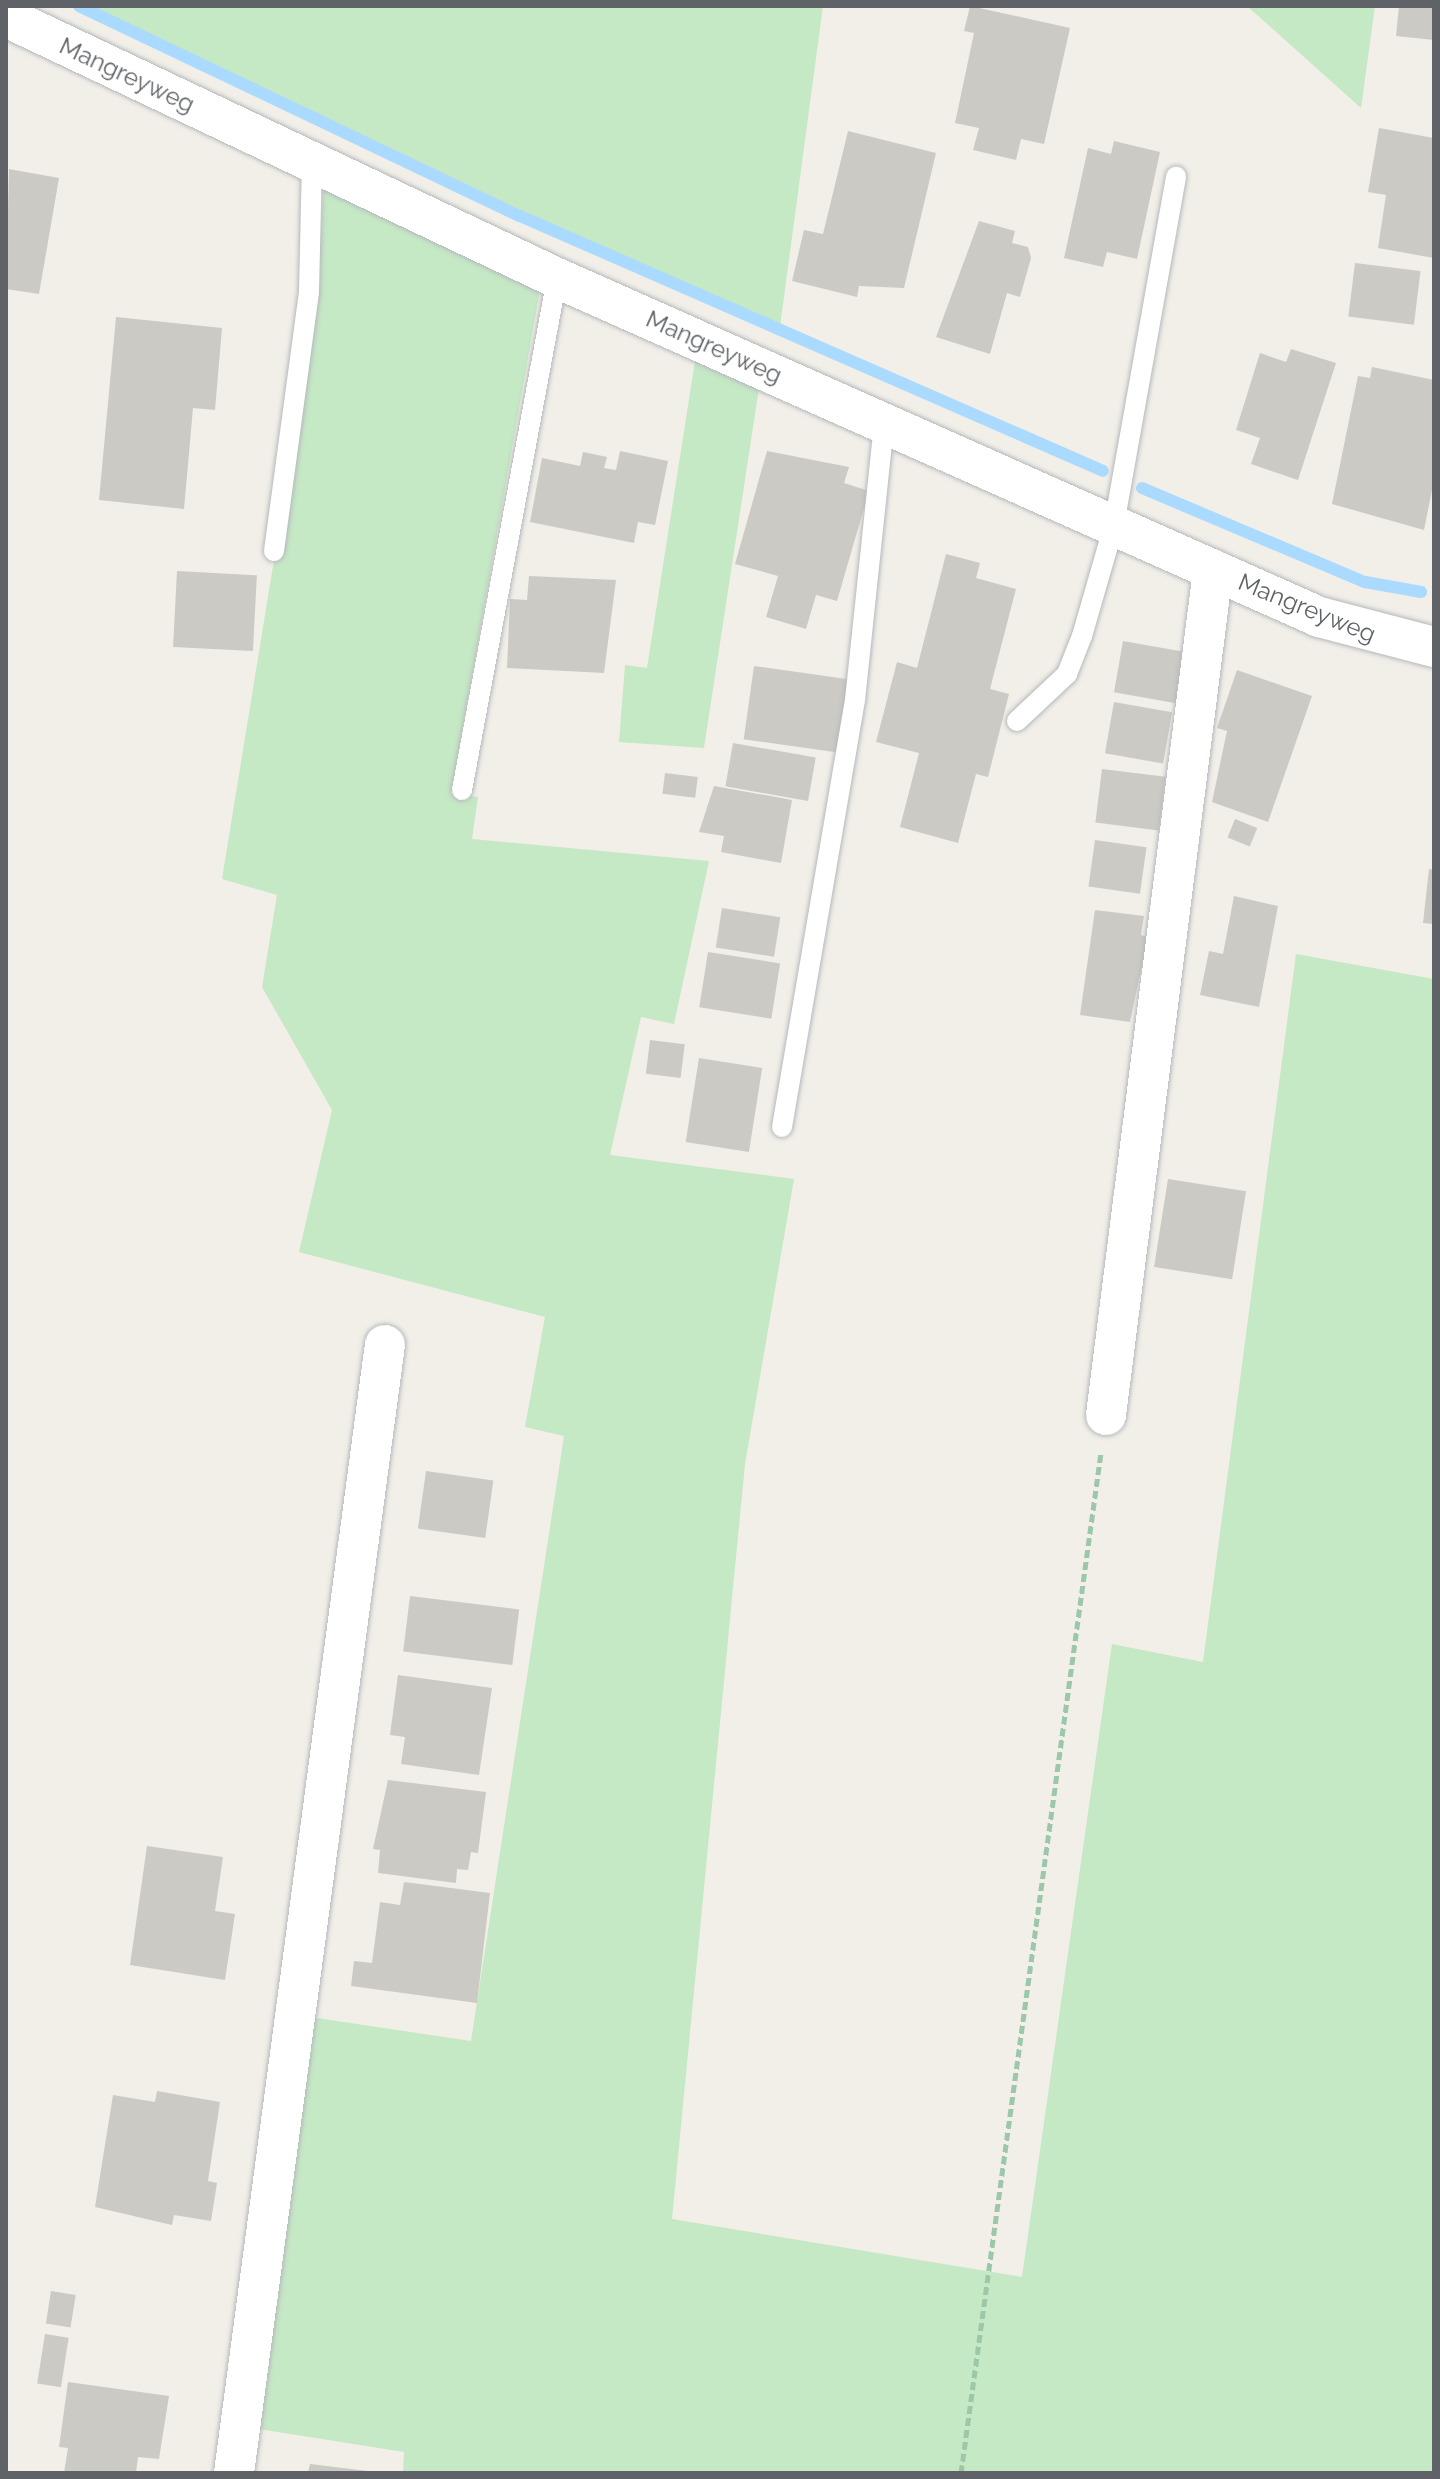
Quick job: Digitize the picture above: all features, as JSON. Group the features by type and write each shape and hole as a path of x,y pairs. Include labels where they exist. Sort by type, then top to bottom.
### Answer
{"street":[{"name":"Mangreyweg","path":"6,17 557,278 1319,617 1434,647"},
{"path":"1106,1415 1213,570"},
{"path":"234,2473 385,1345"}],"lane":[{"path":"274,551 309,292 312,162"},
{"path":"1017,721 1067,674 1114,525 1176,176"},
{"path":"462,790 557,278"},
{"path":"782,1127 855,700 884,422"}],"path":[{"path":"961,2473 1106,1415"}],"green space":[{"path":"79,6 823,6 779,334 520,216"},
{"path":"1247,6 1375,6 1361,108"},
{"path":"324,184 540,290 451,794 478,797 472,839 709,861 674,1024 641,1017 610,1155 794,1179 745,1464 672,2219 1022,2277 1112,1644 1203,1662 1296,954 1434,979 1434,2473 403,2473 404,2452 253,2428 310,2017 471,2041 564,1436 525,1427 545,1317 299,1252 332,1110 262,987 277,895 222,879 317,296"},
{"path":"697,348 761,375 704,748 619,742 625,665 647,668"}],"building":[{"path":"970,6 1070,28 1044,144 1021,139 1016,160 973,150 979,128 955,123 974,33 964,31"},
{"path":"1399,6 1434,6 1434,40 1396,36"},
{"path":"1379,128 1434,138 1434,258 1378,248 1386,195 1368,192"},
{"path":"848,131 936,153 904,288 859,286 857,297 792,281 804,230 823,234"},
{"path":"1114,141 1160,152 1137,259 1107,252 1103,267 1064,258 1088,148 1111,154"},
{"path":"9,169 59,178 39,294 6,289"},
{"path":"979,221 1015,231 1012,243 1028,247 1031,258 1020,297 1007,293 990,354 936,337"},
{"path":"1355,263 1421,271 1414,325 1348,317"},
{"path":"116,317 222,328 215,410 193,408 184,509 99,500"},
{"path":"1291,349 1336,363 1298,480 1251,464 1260,438 1236,430 1260,353 1286,362"},
{"path":"1372,367 1434,380 1434,480 1424,530 1332,504 1358,376 1370,378"},
{"path":"620,451 668,461 655,525 638,522 634,543 530,522 542,458 580,466 583,452 607,457 604,468 616,470"},
{"path":"767,451 849,467 844,483 869,491 837,601 816,595 806,629 766,617 778,576 735,564"},
{"path":"946,554 980,563 976,578 1016,589 990,689 1009,694 988,777 976,774 958,843 900,827 919,753 876,742 897,662 917,668"},
{"path":"177,571 257,575 253,651 173,647"},
{"path":"529,576 616,580 604,673 507,668 510,599 527,600"},
{"path":"1123,641 1185,652 1176,703 1114,692"},
{"path":"754,666 848,679 838,753 744,739"},
{"path":"1237,670 1312,696 1268,822 1212,802 1227,731 1217,728"},
{"path":"1114,702 1172,712 1163,763 1105,753"},
{"path":"733,743 816,758 808,801 725,786"},
{"path":"1102,769 1166,777 1159,830 1095,823"},
{"path":"665,773 698,777 695,798 662,794"},
{"path":"714,786 792,800 781,863 721,852 724,836 699,832"},
{"path":"1235,819 1257,828 1250,847 1228,838"},
{"path":"1095,840 1146,847 1140,894 1088,887"},
{"path":"1429,869 1434,870 1434,924 1423,923"},
{"path":"1234,896 1278,906 1259,1007 1200,995 1209,951 1223,954"},
{"path":"722,908 780,917 774,957 716,948"},
{"path":"1095,910 1144,916 1141,935 1148,937 1130,1022 1080,1015"},
{"path":"708,952 780,963 771,1019 699,1007"},
{"path":"650,1040 685,1044 681,1078 646,1074"},
{"path":"699,1058 762,1068 749,1152 686,1142"},
{"path":"1168,1179 1246,1191 1232,1279 1154,1267"},
{"path":"426,1471 493,1480 485,1538 418,1528"},
{"path":"410,1596 519,1609 512,1665 403,1652"},
{"path":"398,1675 492,1688 479,1775 401,1764 405,1737 390,1735"},
{"path":"388,1780 486,1792 478,1853 471,1852 468,1870 457,1869 456,1883 378,1873 380,1850 373,1849"},
{"path":"147,1846 223,1857 215,1911 235,1914 225,1980 130,1965"},
{"path":"404,1882 490,1893 477,2003 351,1986 354,1961 372,1963 380,1902 400,1905"},
{"path":"157,2091 220,2102 208,2181 217,2183 211,2221 174,2215 172,2225 95,2207 113,2095 155,2102"},
{"path":"51,2291 76,2295 71,2328 46,2324"},
{"path":"45,2334 69,2338 61,2387 37,2383"},
{"path":"68,2382 169,2396 159,2459 138,2457 136,2473 64,2473 68,2448 59,2447"},
{"path":"310,2464 368,2471 368,2473 308,2473"}],"waterway":[{"path":"79,6 520,216 1103,471"},
{"path":"1142,488 1365,582 1421,592"}]}
